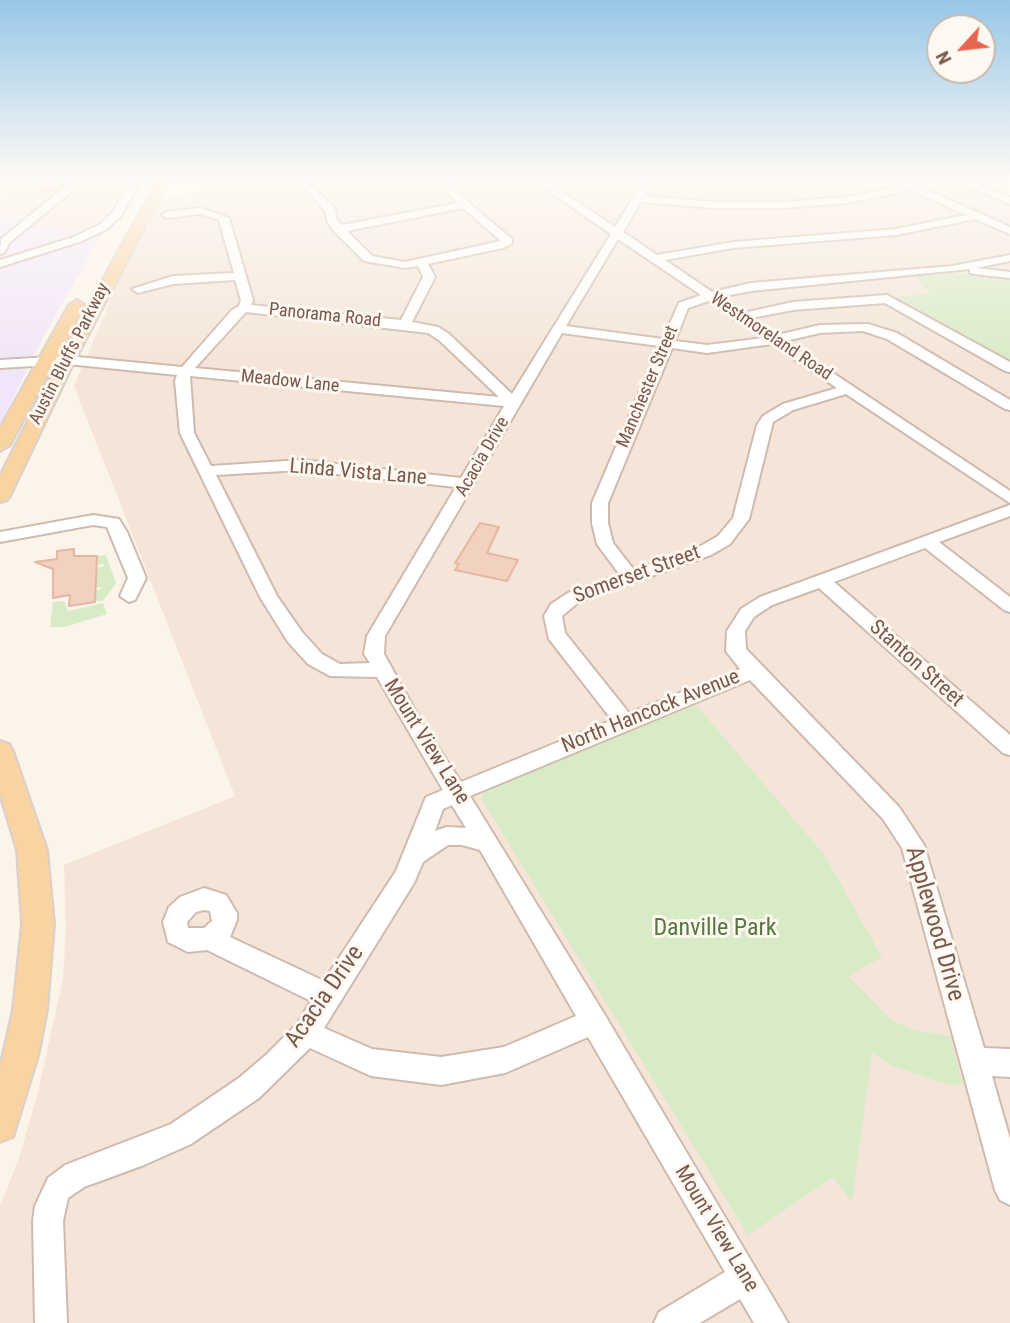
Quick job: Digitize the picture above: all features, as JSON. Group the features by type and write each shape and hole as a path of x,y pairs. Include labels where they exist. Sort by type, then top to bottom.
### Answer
{"main road":[{"name":"Austin Bluffs Parkway","path":"0,445 127,239"},
{"name":"Austin Bluffs Parkway","path":"0,496 54,359 85,291"},
{"path":"0,751 32,850 38,923 36,962 26,1033 0,1124"}],"street":[{"path":"0,264 14,257 79,239"},
{"path":"185,372 236,313 244,308 247,300 230,239"},
{"path":"348,239 368,259 405,265 499,246 508,241 505,239"},
{"name":"Acacia Drive","path":"381,670 374,654 376,636 468,484 513,403 614,239"},
{"name":"Westmoreland Road","path":"625,239 1010,498"},
{"path":"654,259 733,245 811,239"},
{"path":"608,246 635,246"},
{"path":"0,251 14,257"},
{"name":"Manchester Street","path":"631,577 605,544 600,523 600,503 683,306 710,296 773,284 953,269 1010,258"},
{"path":"405,324 429,277 422,262"},
{"path":"953,269 1010,275"},
{"path":"138,289 173,280 241,276"},
{"path":"740,317 793,306 887,299 1010,369"},
{"name":"Panorama Road","path":"244,308 426,327 438,332 513,403"},
{"path":"559,329 665,346 723,349 836,327 874,329 892,336 1010,406"},
{"name":"Meadow Lane","path":"0,356 513,403"},
{"name":"Meadow Lane","path":"0,364 54,359"},
{"name":"Mount View Lane","path":"185,372 182,381 187,433 269,597 295,637 315,659 337,671 381,670 488,843 772,1323"},
{"name":"Somerset Street","path":"625,723 556,635 553,616 557,608 574,597 705,551 724,540 741,519 764,425 768,419 788,407 848,389"},
{"name":"Linda Vista Lane","path":"206,471 301,465 468,484"},
{"name":"North Hancock Avenue","path":"457,793 754,671 736,651 734,640 740,621 766,601 1010,510"},
{"path":"0,537 93,520 113,523 120,532 137,578 129,596"},
{"path":"927,541 1010,606"},
{"name":"Stanton Street","path":"821,580 1010,747"},
{"name":"Applewood Drive","path":"754,671 904,829 920,863 972,1061 1010,1190"},
{"name":"Acacia Drive","path":"58,1188 75,1175 144,1151 181,1134 250,1088 306,1033 406,876 435,803 457,793"},
{"path":"416,855 434,841 447,836 462,836 488,843"},
{"path":"209,939 330,997"},
{"path":"306,1033 371,1062 440,1071 505,1060 594,1021"},
{"path":"972,1061 1010,1063"},
{"path":"51,1323 48,1220 50,1206 58,1188"},
{"path":"670,1323 745,1278"}],"shaded area":[{"path":"0,239 99,239 42,339 0,425"},
{"path":"141,239 1010,239 1010,1323 0,1323 0,1206 19,1158 37,1096 63,979 66,929 64,865 235,796 74,386 111,295"}],"green space":[{"path":"944,273 1010,277 1010,366 887,298 931,294 915,277"},
{"path":"106,555 116,583 103,601 96,601 96,591 103,587 96,588 97,568 104,566 97,565 97,556"},
{"path":"64,601 68,611 103,603 107,614 64,627 50,627 53,602"},
{"name":"Danville Park","path":"696,705 823,853 882,957 848,976 891,1020 915,1030 950,1036 963,1084 953,1085 893,1066 872,1052 852,1202 833,1177 748,1235 481,798 488,789"}],"building":[{"path":"480,523 499,527 487,553 518,560 507,581 455,570 459,564 455,563"},
{"path":"74,549 74,556 97,556 95,602 69,606 70,595 53,598 53,569 35,562 57,559 57,551"}]}
